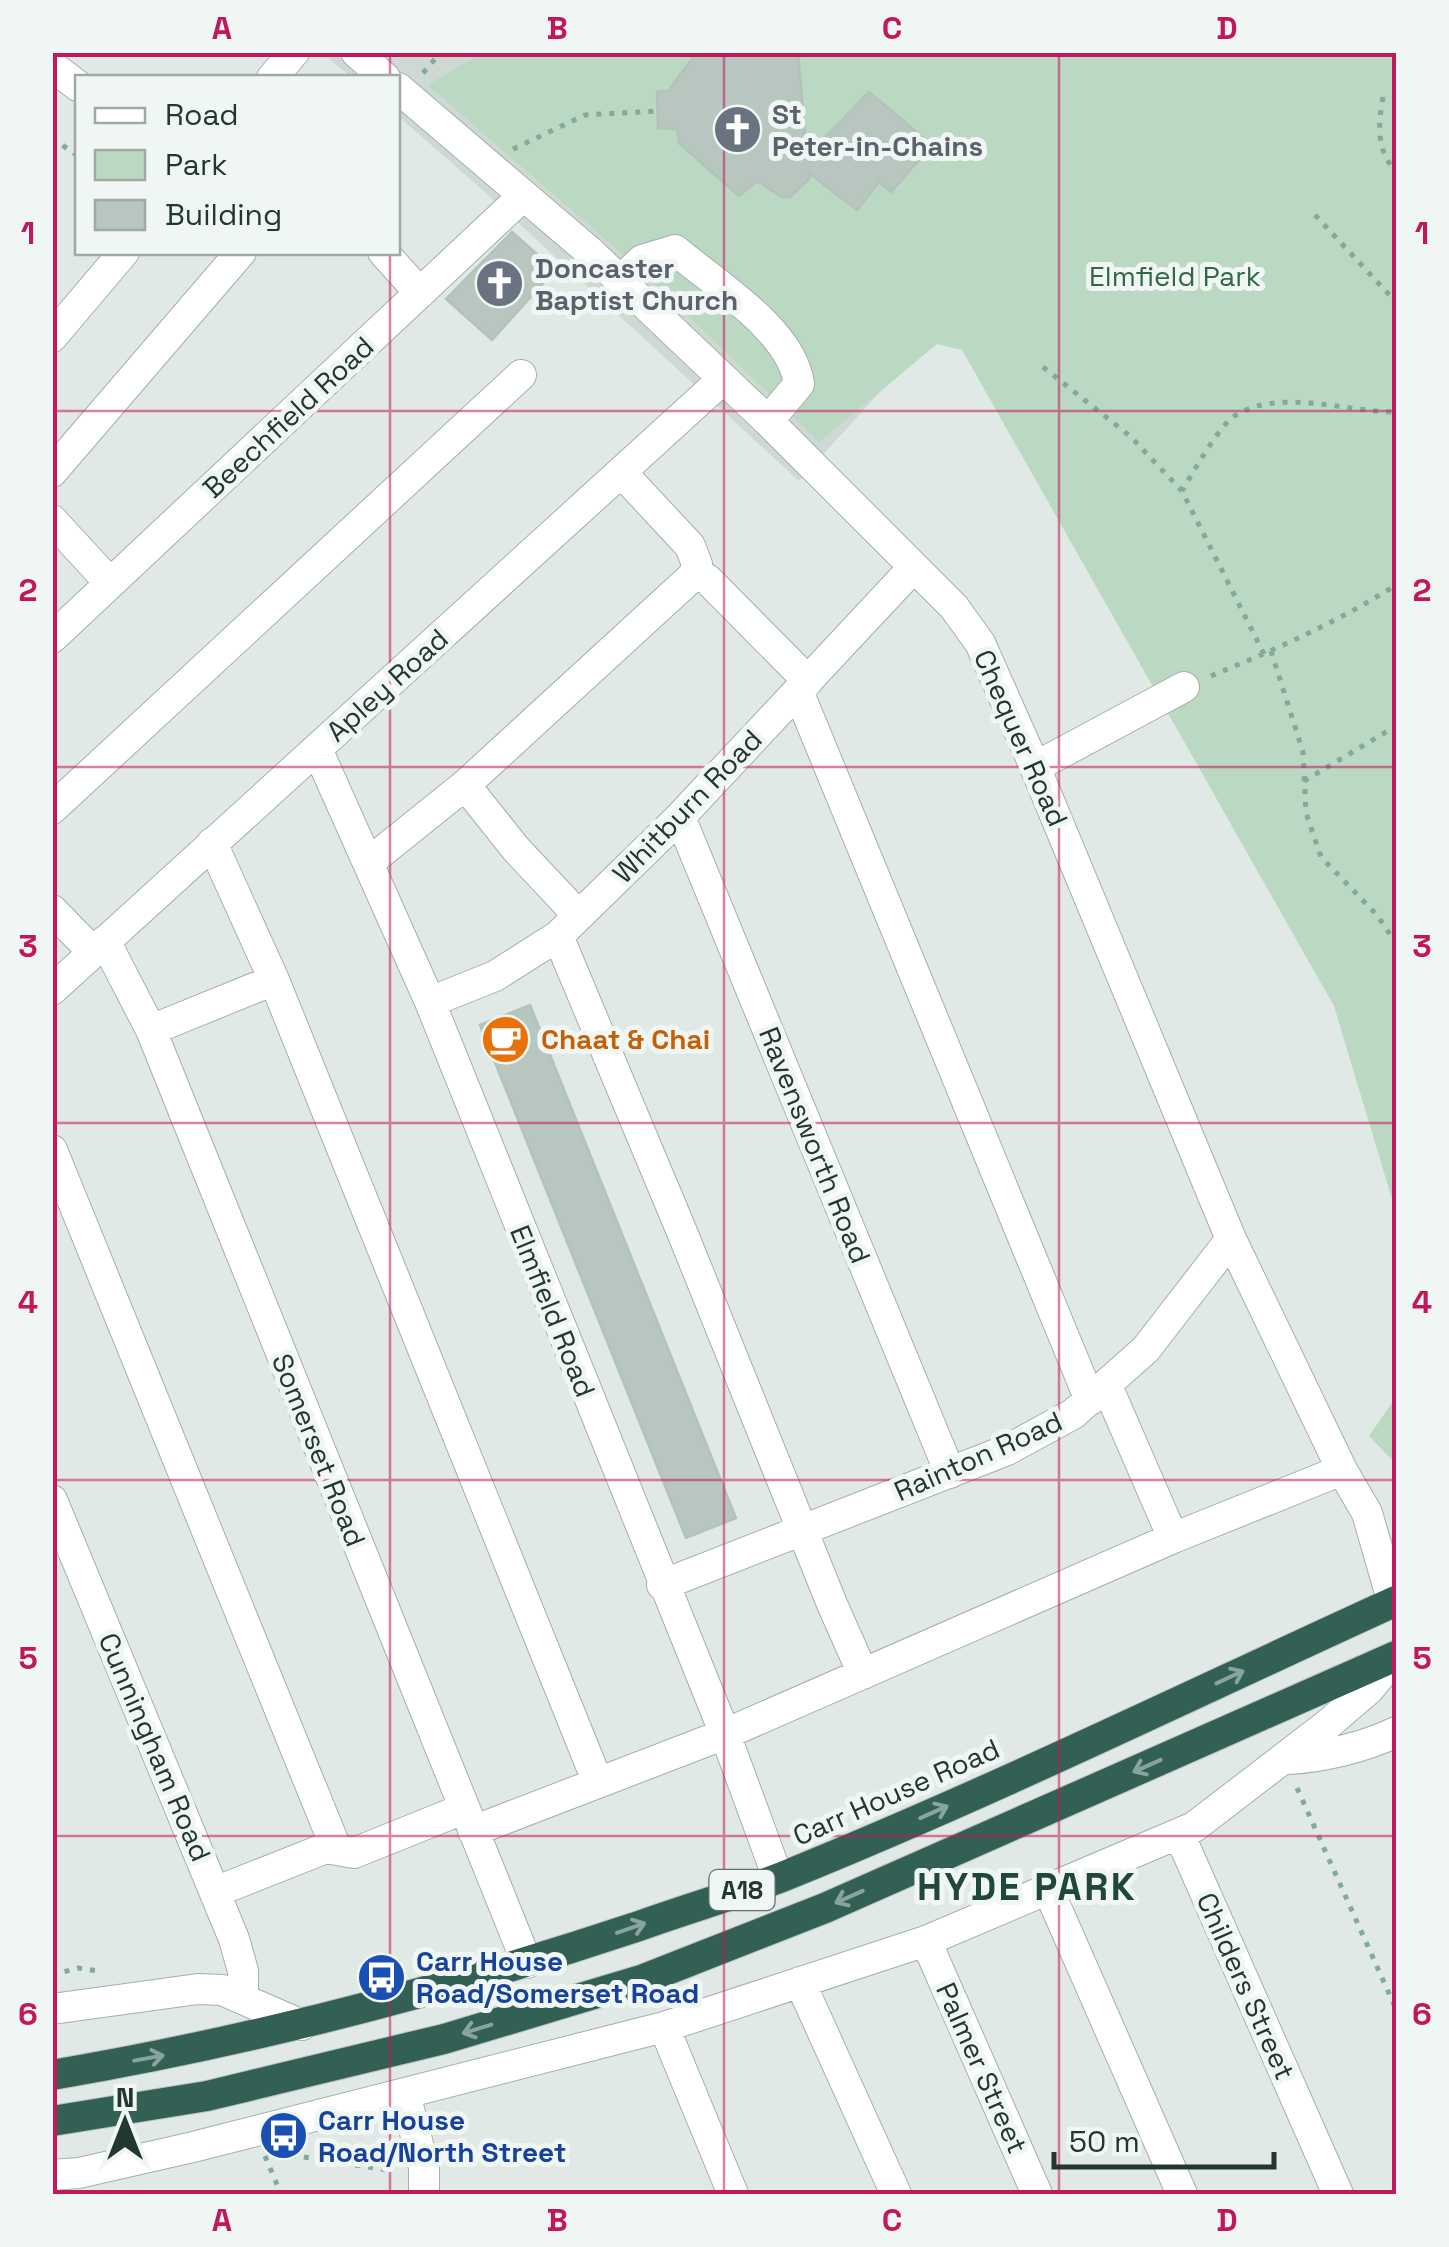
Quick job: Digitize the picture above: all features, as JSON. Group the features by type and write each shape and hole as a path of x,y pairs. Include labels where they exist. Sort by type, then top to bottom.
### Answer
{"highway":[{"name":"Carr House Road","path":"52,2075 302,2025 527,1963 778,1878 932,1813 1395,1602"},
{"name":"A18","path":"52,2121 207,2096 444,2039 644,1979 825,1908 1396,1656"}],"street":[{"path":"275,75 294,52"},
{"path":"356,52 382,75"},
{"path":"52,66 75,84"},
{"name":"Chequer Road","path":"400,90 620,281 768,420 954,608 980,643 1231,1239 1342,1470 1367,1513 1395,1602"},
{"name":"Beechfield Road","path":"52,638 523,196"},
{"path":"620,281 642,260 675,250 772,331 796,364 799,384 768,420"},
{"path":"52,336 121,255"},
{"path":"52,472 237,255"},
{"path":"386,255 420,293"},
{"path":"52,808 520,375"},
{"name":"Apley Road","path":"52,990 722,380"},
{"path":"368,862 465,785 694,576 697,564 690,546 621,472"},
{"path":"52,520 110,583"},
{"name":"Whitburn Road","path":"430,1002 495,976 568,926 680,817 913,568"},
{"path":"694,576 707,579 803,686 1099,1393 1173,1538"},
{"path":"1035,767 1184,686"},
{"name":"Elmfield Road","path":"317,748 430,1002 725,1734 778,1878"},
{"path":"465,785 516,849 568,926 682,1232 863,1674"},
{"name":"Ravensworth Road","path":"680,817 950,1473"},
{"path":"212,844 274,980 598,1783"},
{"name":"Somerset Road","path":"52,910 99,946 151,1030 527,1963"},
{"path":"151,1030 274,980"},
{"path":"52,1150 336,1848"},
{"name":"Rainton Road","path":"662,1585 950,1473 1041,1433 1099,1393 1146,1349 1231,1239"},
{"path":"215,1892 326,1848 354,1853 598,1783 725,1734 1173,1538 1342,1470"},
{"name":"Cunningham Road","path":"52,1500 215,1892 243,1970 243,1998"},
{"name":"Chequer Road","path":"1367,1513 1396,1531"},
{"path":"61,2178 664,2027 926,1941 1173,1837 1211,1815 1369,1689 1396,1656"},
{"path":"1284,1760 1306,1758 1396,1732"},
{"name":"Childers Street","path":"1173,1837 1184,1845 1338,2194"},
{"path":"1048,1890 1182,2194"},
{"name":"Palmer Street","path":"926,1941 1037,2194"},
{"path":"800,1982 896,2194"},
{"path":"52,2010 198,1989 222,1990 302,2025"},
{"path":"664,2027 733,2194"},
{"path":"405,2094 424,2185"}],"path":[{"path":"1383,98 1377,135 1396,172"},
{"path":"504,154 585,115 658,111"},
{"path":"52,138 75,154"},
{"path":"52,152 61,142"},
{"path":"1314,216 1396,302"},
{"path":"1044,367 1130,436 1182,491 1267,652 1302,752 1306,814 1321,857 1377,915 1396,943"},
{"path":"1182,491 1234,415 1284,400 1362,412 1396,412"},
{"path":"1184,686 1368,604 1396,585"},
{"path":"1304,781 1396,726"},
{"path":"1284,1760 1396,2008"},
{"path":"281,2194 263,2150 424,2185"}],"shaded area":[{"path":"322,53 484,53 427,85 646,275 819,441 937,343 879,393 799,481 400,118 400,75 349,75"}],"green space":[{"name":"Elmfield Park","path":"484,52 1396,53 1396,1212 1334,1006 962,350 937,344 819,442 646,275 427,85"},
{"path":"1396,1397 1396,1464 1369,1436"}],"building":[{"name":"St Peter-in-Chains","path":"697,52 798,52 807,156 869,92 932,145 891,192 879,182 857,210 809,173 809,179 790,197 780,196 757,181 739,196 679,143 677,129 658,128 657,92 668,91"},
{"name":"Doncaster Baptist Church","path":"512,232 555,270 492,340 446,299"},
{"path":"530,1005 736,1518 686,1538 480,1025"}],"place":[{"name":"St Peter-in-Chains","path":"737,130"},
{"name":"Doncaster Baptist Church","path":"500,284"},
{"name":"Chaat & Chai","path":"506,1039"},
{"name":"Carr House Road/Somerset Road","path":"381,1977"},
{"name":"Carr House Road/North Street","path":"283,2136"}],"district":[{"name":"HYDE PARK","path":"1027,1887"}]}
